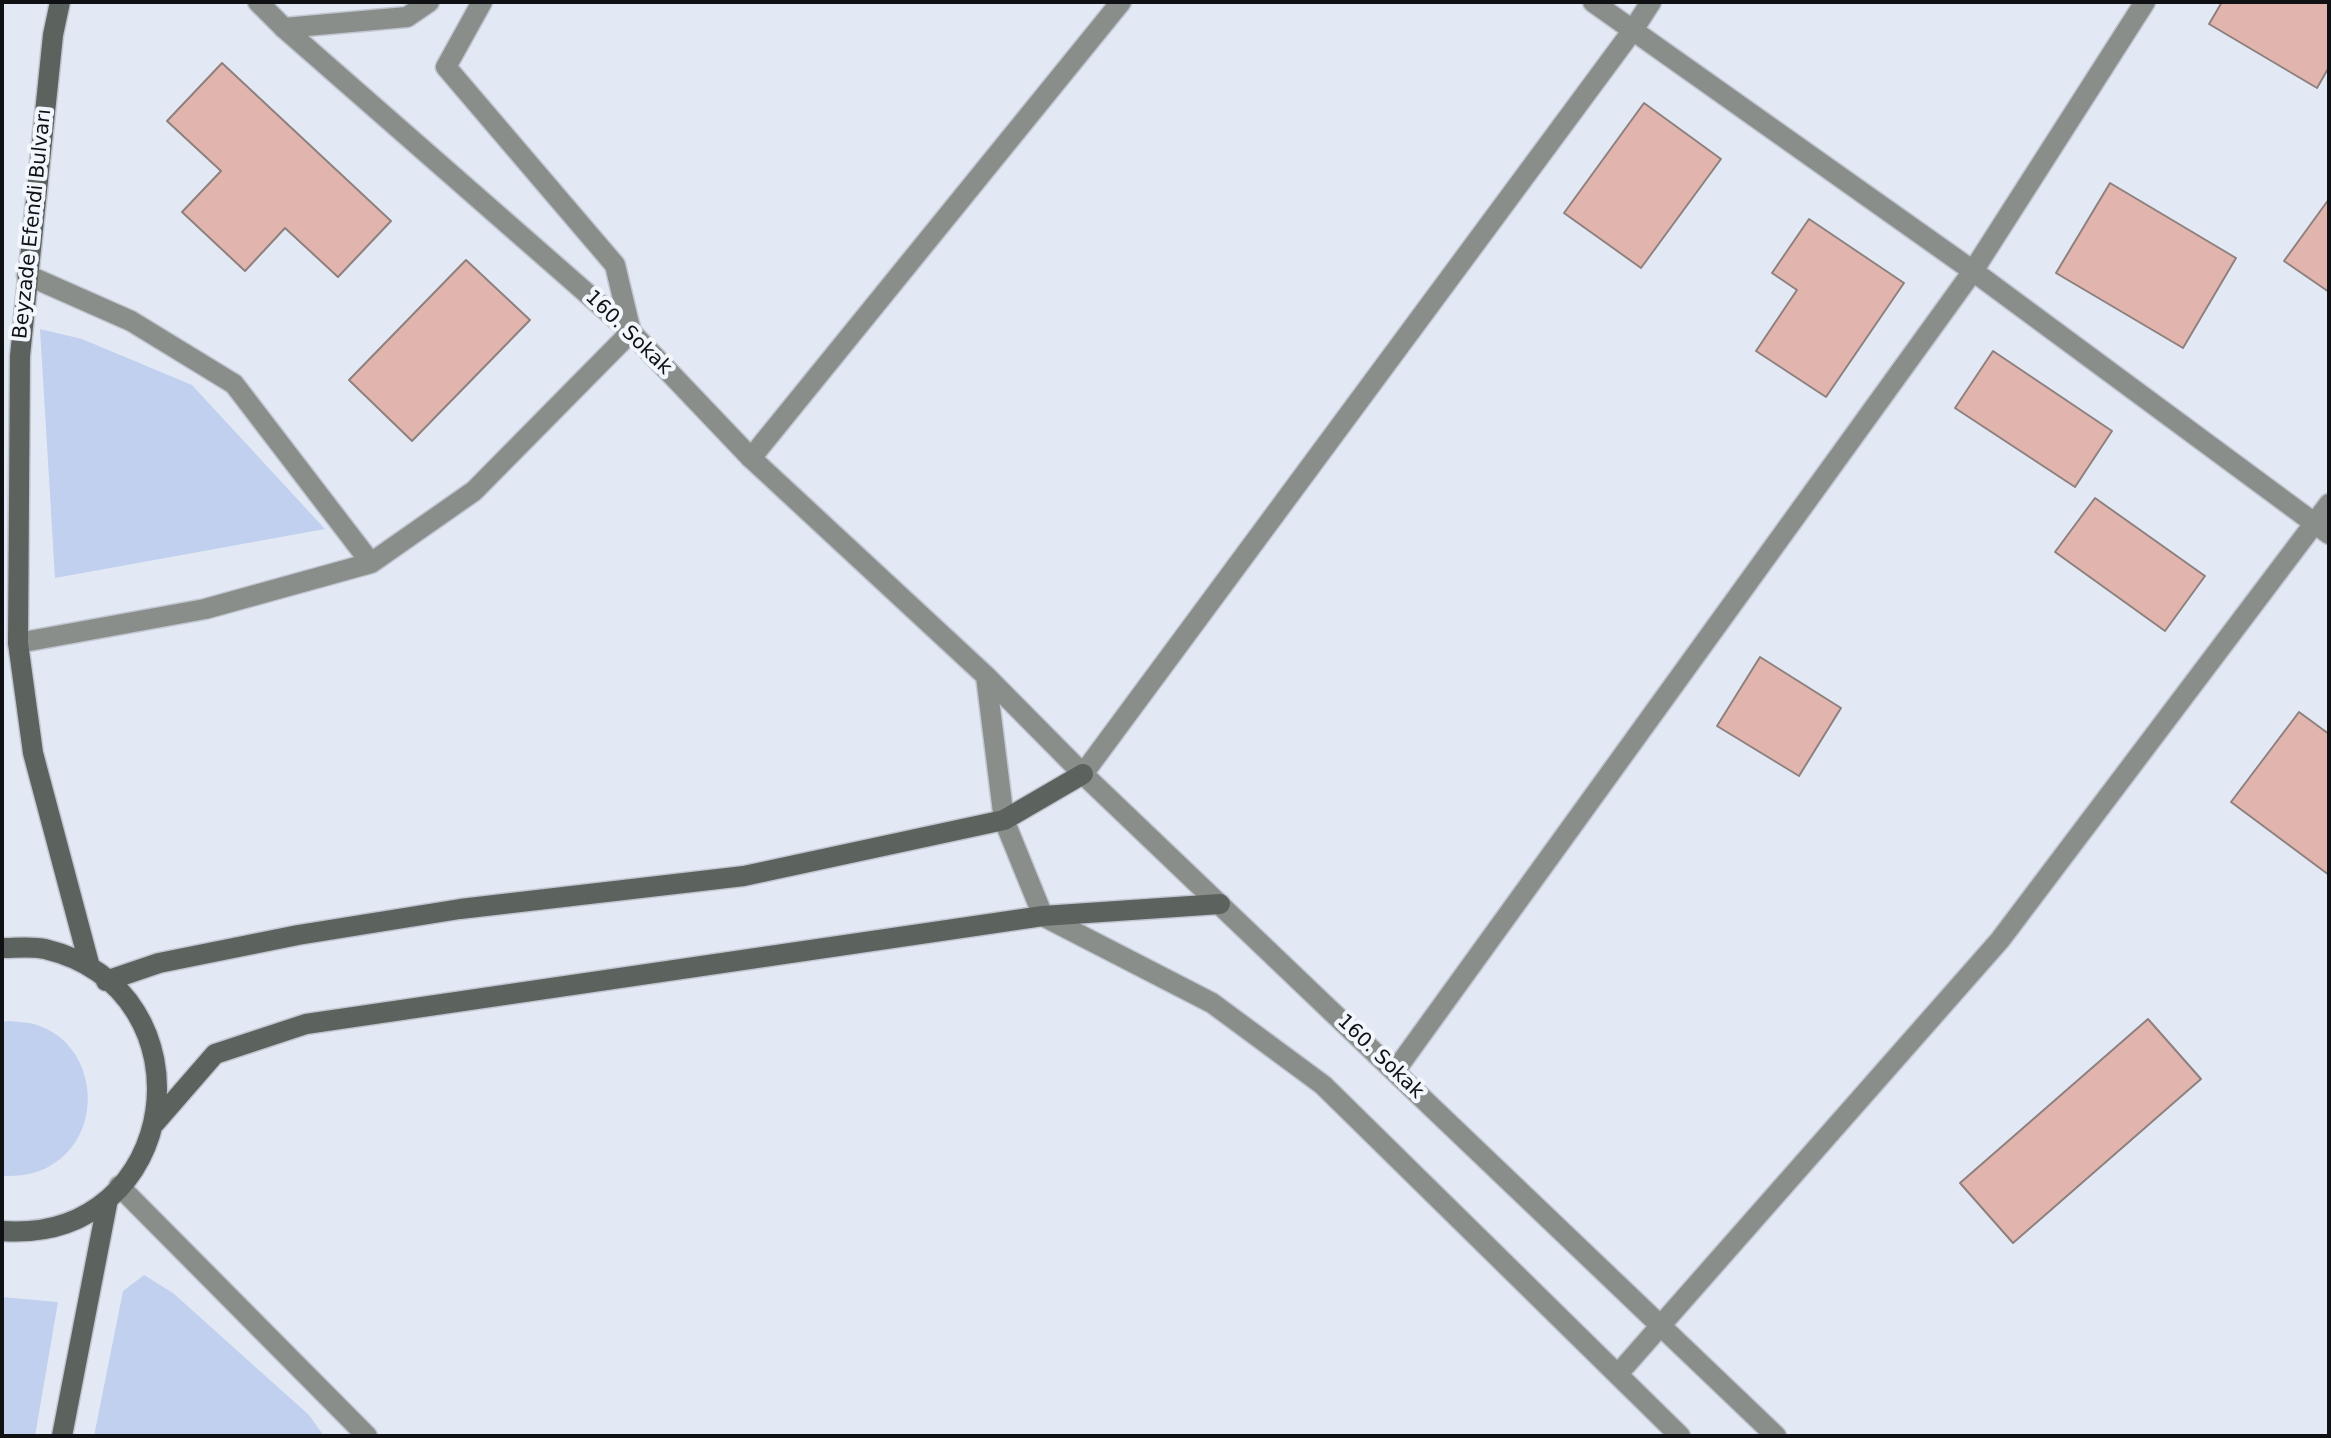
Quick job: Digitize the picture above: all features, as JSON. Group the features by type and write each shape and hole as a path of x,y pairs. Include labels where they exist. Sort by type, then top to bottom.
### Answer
{"main road":[{"name":"Beyzade Efendi Bulvarı","path":"60,2 53,35 20,356 18,643 33,753 98,974"},
{"path":"98,974 298,935 460,909 744,876 1004,820 1083,774"},
{"path":"2,1231 25,1232 70,1223 114,1193 137,1165 155,1123 215,1054 306,1024 1043,916 1220,904"},
{"path":"2,948 43,949 98,974 124,997 147,1035 159,1079 155,1123"},
{"path":"62,1436 114,1193"}],"street":[{"name":"160. Sokak","path":"258,2 631,332 751,458 986,676 1083,774 1776,1436"},
{"path":"284,28 407,17 429,2"},
{"path":"18,643 205,609 371,563 474,491 631,332 615,265 446,67 482,2"},
{"path":"751,458 1121,2"},
{"path":"1593,2 1973,271 2321,529"},
{"path":"1083,774 1651,2"},
{"path":"1395,1071 1973,271 2145,2"},
{"path":"27,275 131,321 234,384 371,563"},
{"path":"1618,1374 2000,940 2321,529 2329,504"},
{"path":"986,676 1004,820 1043,916 1212,1003 1323,1085 1680,1436"},
{"path":"114,1193 367,1436"}],"shaded area":[{"path":"40,329 82,339 192,385 325,529 55,578"},
{"path":"2,1022 34,1024 55,1034 72,1049 82,1068 87,1090 87,1112 81,1133 68,1151 50,1166 27,1174 2,1176"},
{"path":"144,1275 173,1293 309,1415 324,1436 94,1436 123,1291"},
{"path":"2,1297 58,1302 35,1436 2,1436"}],"building":[{"path":"2222,2 2329,2 2329,67 2317,88 2209,24"},
{"path":"222,63 391,221 338,277 285,228 245,271 182,212 221,171 167,121"},
{"path":"1644,103 1721,159 1641,268 1564,213"},
{"path":"2110,183 2236,258 2183,348 2056,273"},
{"path":"2329,199 2329,292 2284,261"},
{"path":"1809,219 1904,283 1826,397 1756,351 1797,290 1772,273"},
{"path":"466,260 530,320 412,441 349,380"},
{"path":"1993,351 2112,431 2075,487 1955,408"},
{"path":"2095,498 2205,576 2165,631 2055,552"},
{"path":"1760,657 1841,708 1799,776 1717,726"},
{"path":"2299,712 2329,734 2329,875 2231,802"},
{"path":"2148,1019 2201,1079 2013,1243 1960,1183"}]}
